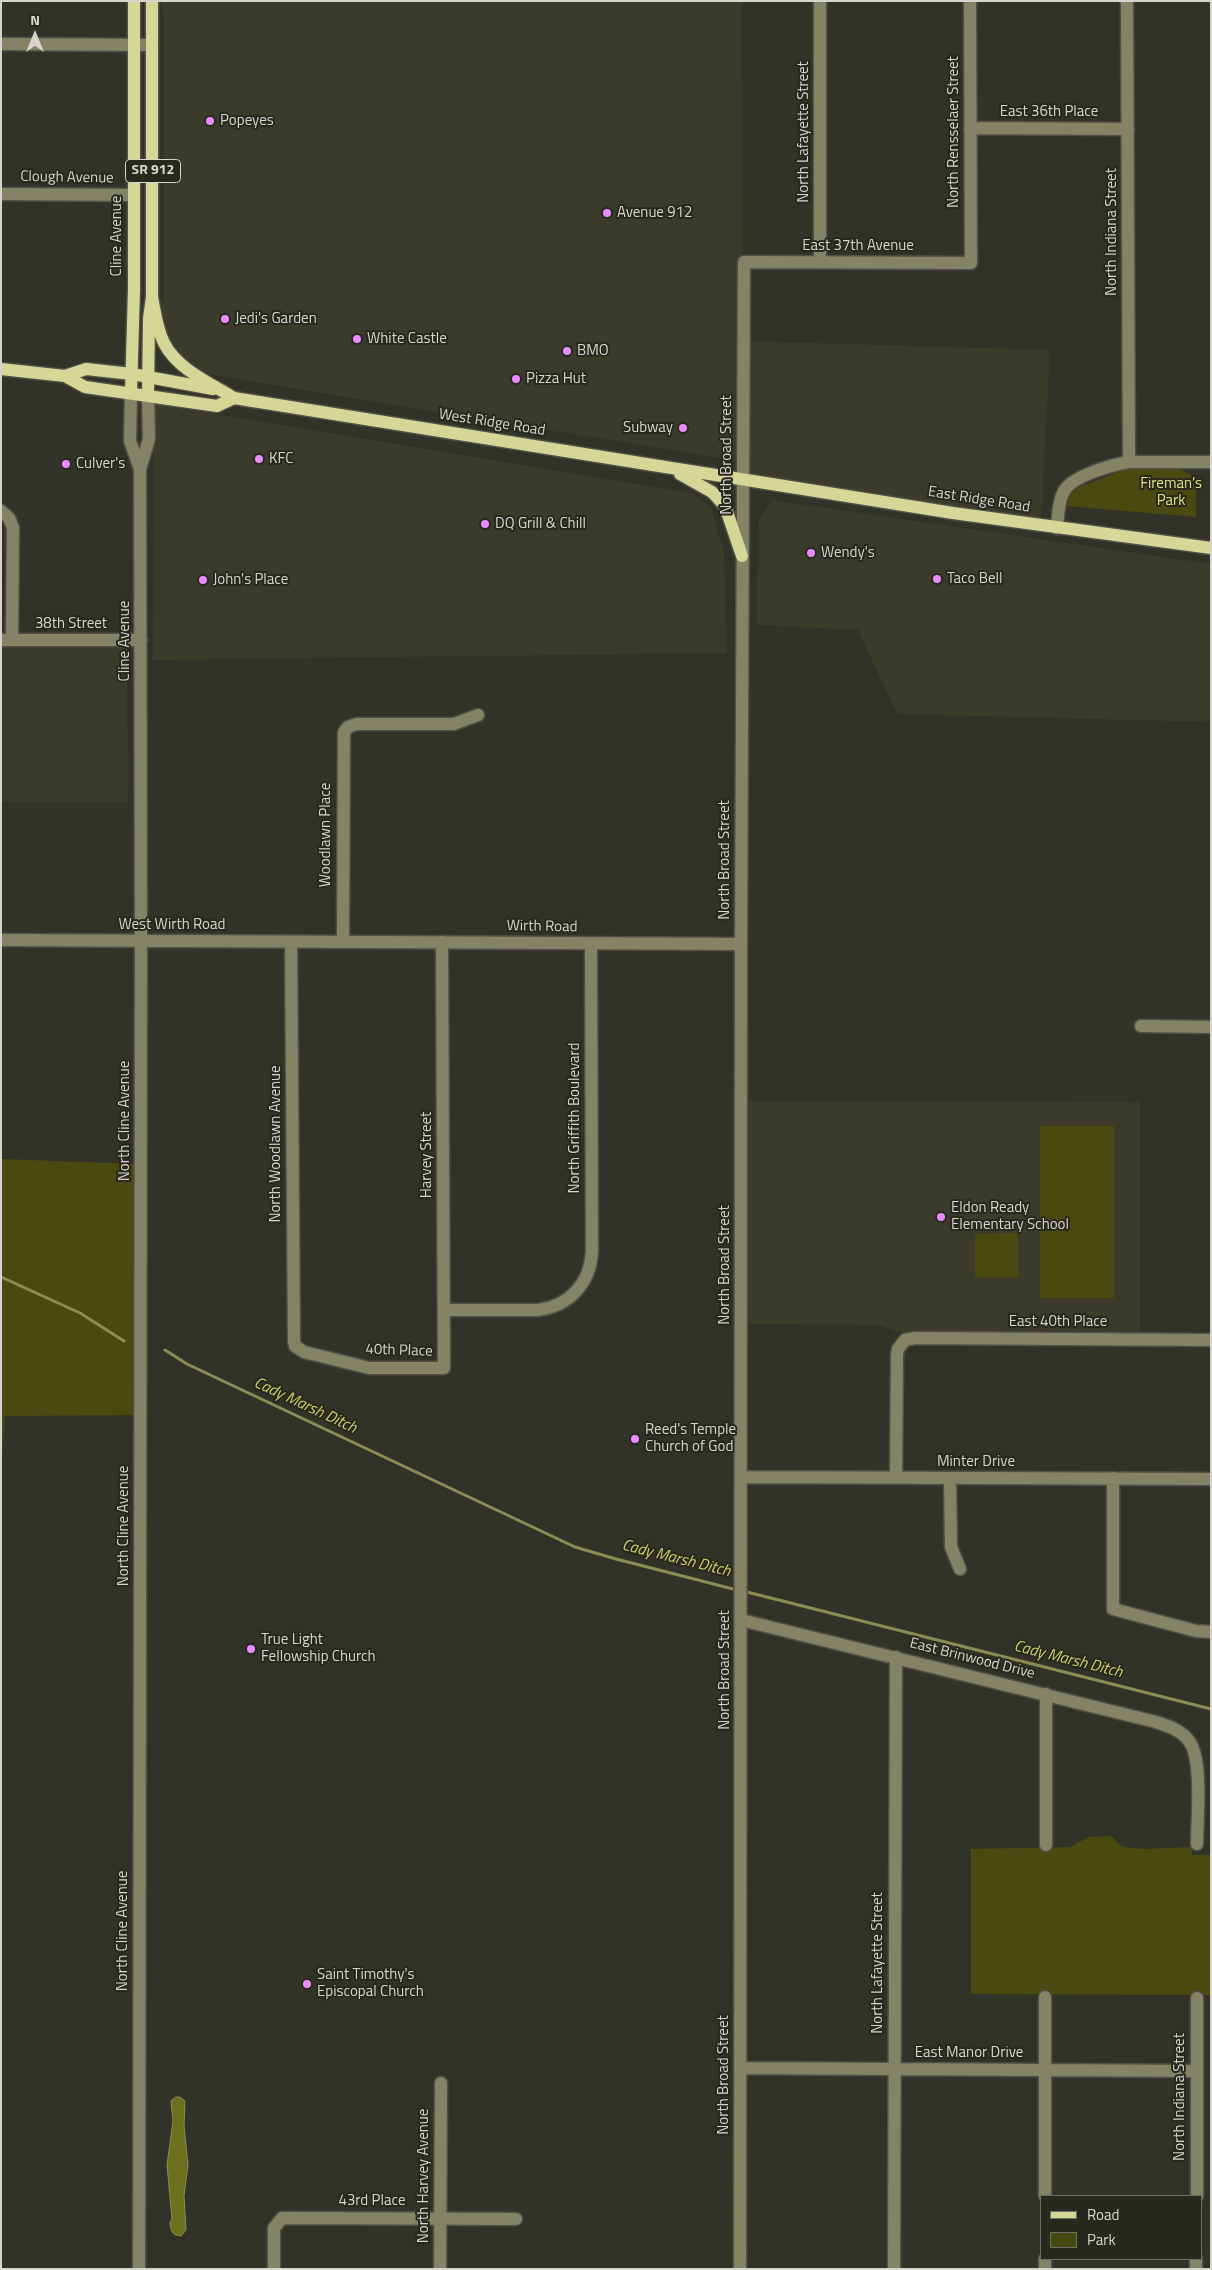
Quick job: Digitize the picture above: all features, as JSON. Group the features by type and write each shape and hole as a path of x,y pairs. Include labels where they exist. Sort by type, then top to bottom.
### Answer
{"main road":[{"name":"Cline Avenue","path":"131,393 134,1"},
{"name":"Cline Avenue","path":"148,395 149,318 152,297 152,1"},
{"path":"152,297 164,343 174,357 187,370 221,390"},
{"path":"1,369 64,376"},
{"name":"West Ridge Road","path":"64,376 86,369 132,374 221,390 234,398 744,481"},
{"name":"West Ridge Road","path":"64,376 85,387 218,406 234,398"},
{"path":"671,469 712,492 725,506 742,556"},
{"name":"East Ridge Road","path":"744,481 1057,528 1211,548"}],"street":[{"name":"North Lafayette Street","path":"820,1 820,262"},
{"name":"North Rensselaer Street","path":"970,1 971,263"},
{"name":"North Indiana Street","path":"1128,1 1129,462"},
{"path":"1,44 152,45"},
{"name":"East 36th Place","path":"970,128 1128,128"},
{"name":"Clough Avenue","path":"1,194 133,195"},
{"name":"East 37th Avenue","path":"744,262 971,263"},
{"name":"North Broad Street","path":"740,2269 742,1620 741,944 744,262"},
{"name":"Cline Avenue","path":"131,393 130,441 140,469"},
{"name":"Cline Avenue","path":"141,783 140,469 148,439 148,395"},
{"path":"1057,528 1063,492 1073,481 1118,464 1129,462 1211,462"},
{"path":"1,511 8,518 13,528 7,640"},
{"name":"38th Street","path":"7,640 141,640"},
{"name":"Woodlawn Place","path":"343,942 343,740 345,729 356,724 454,724 478,715"},
{"name":"North Cline Avenue","path":"139,2269 141,783"},
{"name":"West Wirth Road","path":"1,940 343,942"},
{"name":"North Woodlawn Avenue","path":"291,942 293,1336 296,1346"},
{"name":"Wirth Road","path":"343,942 741,944"},
{"name":"Harvey Street","path":"442,942 444,1368"},
{"name":"North Griffith Boulevard","path":"444,1310 550,1309 579,1289 588,1273 592,1252 591,944"},
{"path":"1141,1026 1211,1027"},
{"name":"East 40th Place","path":"896,1478 897,1355 898,1349 905,1340 915,1338 1211,1340"},
{"name":"40th Place","path":"296,1346 304,1352 369,1368 444,1368"},
{"name":"Minter Drive","path":"741,1477 1211,1479"},
{"path":"950,1478 951,1547 960,1569"},
{"path":"1113,1478 1113,1609 1196,1631 1211,1632"},
{"name":"East Brinwood Drive","path":"742,1620 1046,1694 1156,1722 1177,1730 1189,1741 1197,1763 1197,1844"},
{"name":"North Lafayette Street","path":"894,2269 896,1657"},
{"path":"1046,1694 1046,1845"},
{"path":"1045,1997 1045,2195"},
{"name":"North Indiana Street","path":"1197,1998 1197,2195"},
{"name":"East Manor Drive","path":"740,2068 1197,2071"},
{"name":"North Harvey Avenue","path":"440,2269 441,2083"},
{"name":"43rd Place","path":"274,2269 274,2228 282,2218 516,2219"}],"shaded area":[{"path":"160,1 742,1 743,462 212,375 194,368 176,353 164,332 161,307 164,302 164,16"},
{"path":"746,341 1050,350 1041,522 746,478"},
{"path":"154,404 693,493 711,508 724,554 727,653 153,660"},
{"path":"772,500 1211,564 1211,722 897,714 858,630 757,625 759,519"},
{"path":"1,647 127,647 128,802 1,802"},
{"name":"Eldon Ready Elementary School","path":"741,1101 1140,1102 1140,1339 915,1338 878,1325 741,1324"},
{"path":"176,2097 180,2097 185,2101 184,2126 188,2165 184,2196 186,2230 181,2236 174,2234 171,2229 170,2223 172,2219 167,2165 173,2121 171,2101"}],"green space":[{"name":"Fireman’s Park","path":"1127,469 1179,469 1191,475 1196,486 1196,517 1067,506 1074,489"},
{"path":"1040,1126 1114,1126 1114,1298 1040,1298"},
{"path":"1,1159 140,1164 141,1415 5,1416 1,1469"},
{"path":"1018,1233 1018,1277 975,1278 975,1234"},
{"path":"1112,1836 1122,1847 1145,1849 1191,1847 1192,1855 1211,1855 1211,1995 971,1994 971,1849 1070,1847 1089,1837"}],"waterway":[{"name":"Cady Marsh Ditch","path":"1,1277 80,1313 124,1341"},
{"name":"Cady Marsh Ditch","path":"165,1350 187,1364 575,1547 737,1590"},
{"name":"Cady Marsh Ditch","path":"743,1591 1211,1709"}],"place":[{"name":"Popeyes","path":"210,121"},
{"name":"Avenue 912","path":"607,213"},
{"name":"Jedi's Garden","path":"225,319"},
{"name":"White Castle","path":"357,339"},
{"name":"BMO","path":"567,351"},
{"name":"Pizza Hut","path":"516,379"},
{"name":"Subway","path":"683,428"},
{"name":"KFC","path":"259,459"},
{"name":"Culver's","path":"66,464"},
{"name":"DQ Grill & Chill","path":"485,524"},
{"name":"Wendy's","path":"811,553"},
{"name":"Taco Bell","path":"937,579"},
{"name":"John's Place","path":"203,580"},
{"name":"Eldon Ready Elementary School","path":"941,1217"},
{"name":"Reed's Temple Church of God","path":"635,1439"},
{"name":"True Light Fellowship Church","path":"251,1649"},
{"name":"Saint Timothy's Episcopal Church","path":"307,1984"}]}
